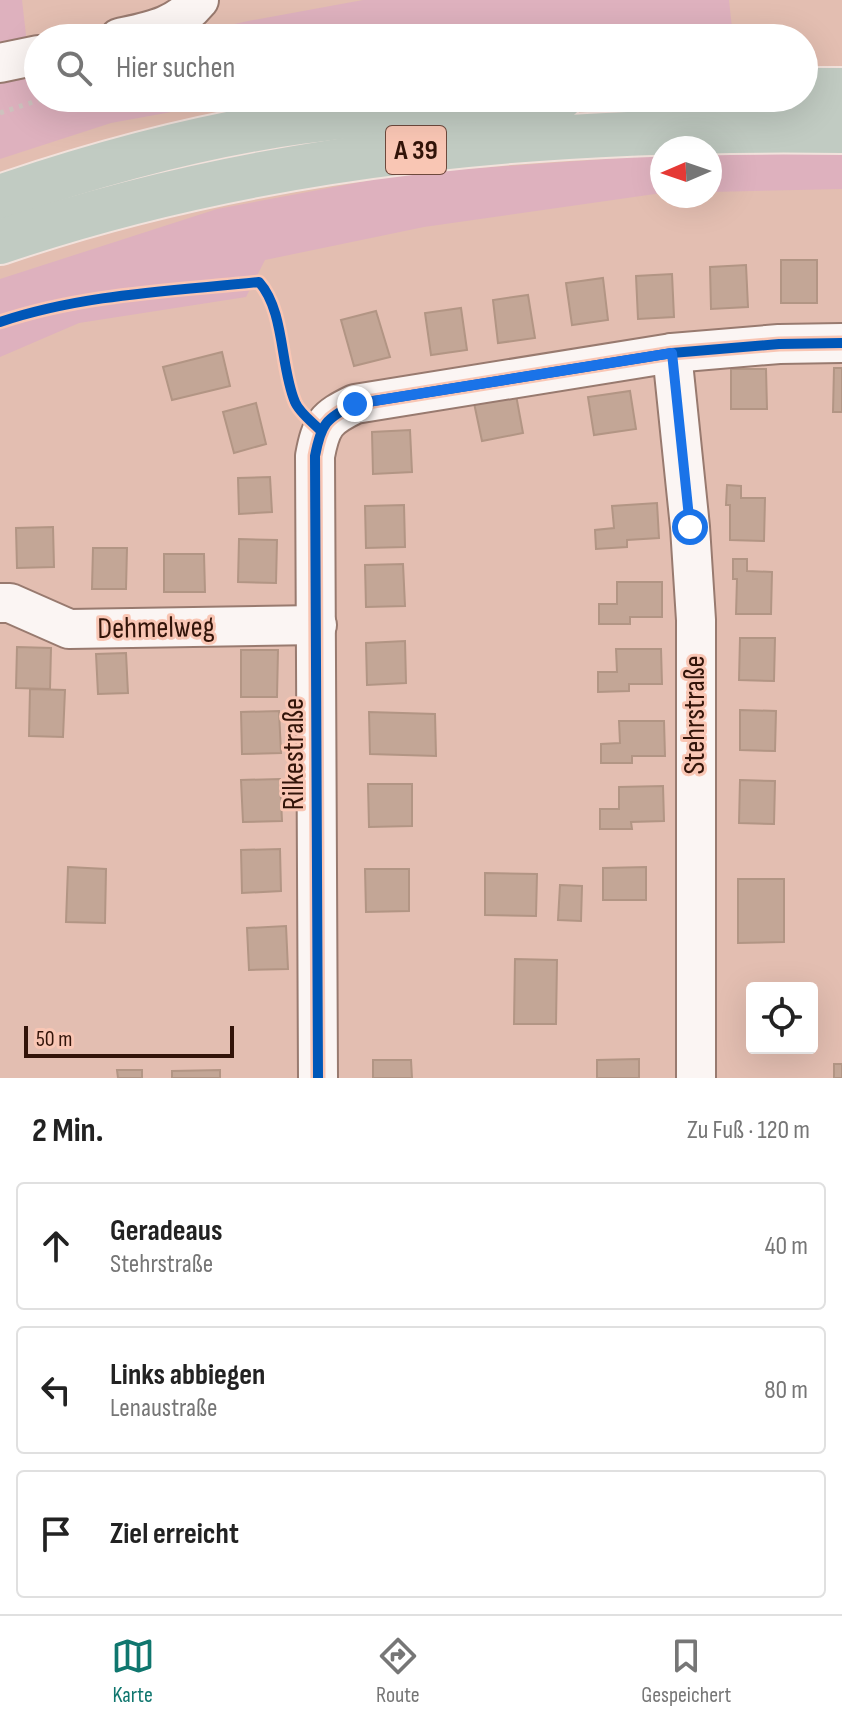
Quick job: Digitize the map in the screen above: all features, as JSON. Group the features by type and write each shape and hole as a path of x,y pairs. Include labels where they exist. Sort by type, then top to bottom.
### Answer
{"highway":[{"path":"818,90 842,90"},
{"name":"A 39","path":"0,197 63,175 178,145 297,122 385,112"},
{"name":"A 39","path":"0,242 73,217 186,188 302,165 431,147 682,133 842,131"}],"street":[{"path":"169,24 187,15 199,0"},
{"path":"0,63 24,58"},
{"path":"320,430 332,415 355,404 672,353 779,344 842,343"},
{"name":"Stehrstraße","path":"672,353 696,620 696,1078"},
{"name":"Rilkestraße","path":"318,1078 315,456 320,430"},
{"name":"Dehmelweg","path":"0,603 10,603 69,629 317,625"}],"path":[{"path":"0,113 24,105"},
{"path":"0,322 33,310 102,299 259,282 266,290 278,329 295,404 320,430"}],"shaded area":[{"path":"0,0 22,0 24,45 0,51"},
{"path":"363,0 729,0 732,24 235,24"},
{"path":"24,71 24,112 171,112 111,123 0,159 0,77"},
{"path":"842,147 842,189 722,192 722,152"},
{"path":"650,156 650,195 424,227 265,260 246,297 79,323 0,357 0,279 217,209 409,173"}],"building":[{"path":"781,260 817,260 817,303 781,303"},
{"path":"746,265 748,307 711,309 710,267"},
{"path":"672,274 674,317 638,319 636,276"},
{"path":"603,278 608,320 572,325 566,283"},
{"path":"528,295 535,338 498,343 493,300"},
{"path":"461,308 467,350 431,355 425,313"},
{"path":"376,311 390,357 354,366 341,320"},
{"path":"222,352 230,386 172,400 163,367"},
{"path":"834,368 842,368 842,412 833,412"},
{"path":"731,369 766,369 767,409 731,409"},
{"path":"630,391 636,429 594,435 588,397"},
{"path":"516,395 523,433 482,441 474,403"},
{"path":"256,403 266,444 234,453 223,412"},
{"path":"410,430 412,472 373,474 372,432"},
{"path":"270,477 272,512 239,514 238,478"},
{"path":"727,485 741,486 741,498 765,498 764,541 730,540"},
{"path":"657,503 659,538 627,540 627,547 596,549 595,530 614,528 612,506"},
{"path":"404,505 405,547 366,548 365,506"},
{"path":"53,527 54,567 17,568 16,528"},
{"path":"239,539 277,540 276,583 238,582"},
{"path":"93,548 127,548 126,589 92,589"},
{"path":"164,554 204,554 205,592 164,592"},
{"path":"733,559 747,559 747,571 772,572 771,614 736,614 737,579 733,579"},
{"path":"403,564 405,606 366,607 365,565"},
{"path":"617,582 662,582 662,617 630,617 630,624 599,624 599,604 617,604"},
{"path":"740,638 775,638 774,681 739,680"},
{"path":"405,641 406,683 367,685 366,643"},
{"path":"17,647 51,648 50,689 16,688"},
{"path":"616,649 661,649 662,684 629,684 629,691 598,692 598,672 617,672"},
{"path":"241,650 278,650 277,697 241,697"},
{"path":"126,653 128,693 98,694 96,654"},
{"path":"30,689 65,690 63,737 29,736"},
{"path":"740,710 776,711 775,751 740,750"},
{"path":"279,711 281,753 242,754 241,712"},
{"path":"369,712 435,714 436,756 370,754"},
{"path":"619,721 664,721 665,756 632,756 632,763 601,763 601,744 620,743"},
{"path":"280,779 282,821 243,822 241,780"},
{"path":"740,780 775,781 774,824 739,823"},
{"path":"368,784 412,784 412,826 369,827"},
{"path":"663,786 664,821 631,822 632,829 600,829 600,809 619,809 619,787"},
{"path":"280,849 281,891 242,893 241,850"},
{"path":"68,867 106,869 105,923 66,922"},
{"path":"646,867 646,900 603,900 603,868"},
{"path":"365,869 409,869 409,911 366,912"},
{"path":"485,873 537,874 536,916 485,915"},
{"path":"738,879 784,879 784,942 738,943"},
{"path":"560,885 582,886 581,921 558,920"},
{"path":"286,926 288,969 249,970 247,928"},
{"path":"515,959 557,960 556,1024 514,1024"},
{"path":"639,1059 639,1078 597,1078 597,1060"},
{"path":"373,1060 411,1060 412,1078 373,1078"},
{"path":"834,1064 842,1064 842,1078 834,1078"},
{"path":"117,1070 142,1070 142,1078 118,1078"},
{"path":"220,1070 220,1078 172,1078 172,1071"}],"cycle path":[{"path":"0,322 96,299 259,282 278,323 295,402 320,430"},
{"path":"318,1078 315,456 326,423 355,404 672,353 779,344 842,343"}],"route":[{"path":"355,404 672,353 690,527"}]}
